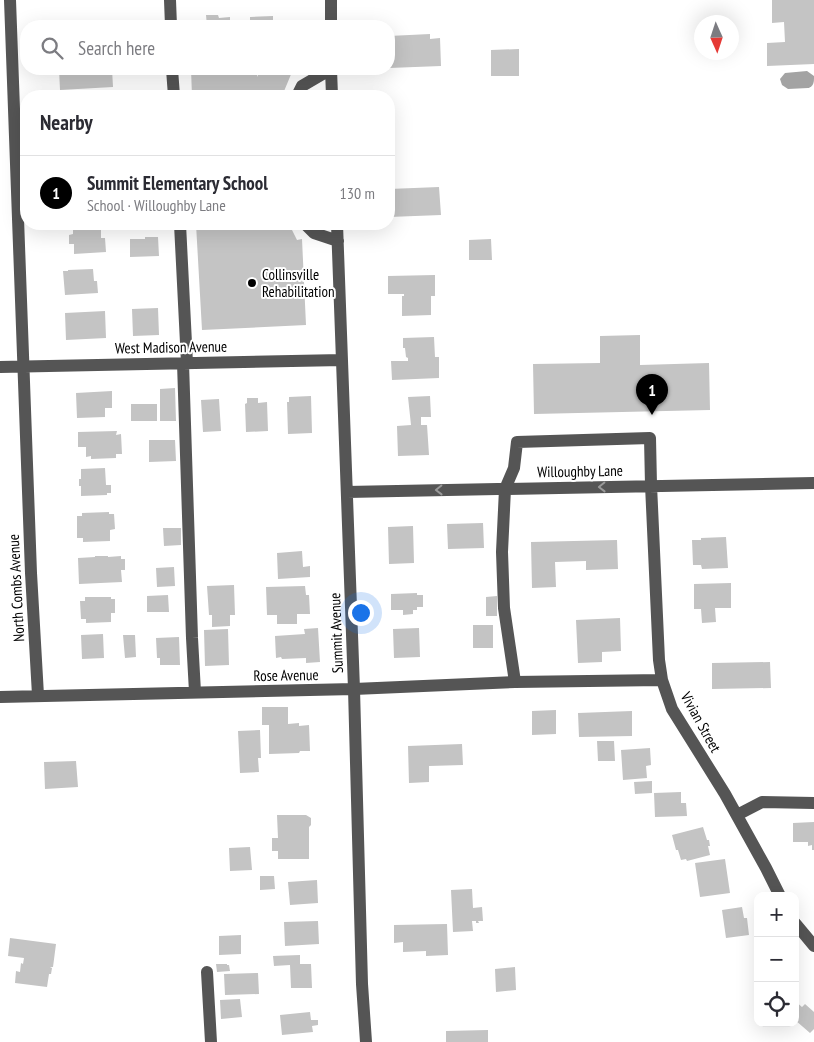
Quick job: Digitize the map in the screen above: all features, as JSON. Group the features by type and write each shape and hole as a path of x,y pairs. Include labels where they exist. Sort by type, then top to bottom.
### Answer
{"street":[{"name":"North Combs Avenue","path":"10,0 31,573 38,696"},
{"path":"170,0 171,20"},
{"path":"330,0 331,20"},
{"path":"172,75 174,90"},
{"path":"300,90 302,86 321,75"},
{"path":"331,75 332,90"},
{"path":"180,230 191,620 195,692"},
{"path":"311,230 314,233 338,242"},
{"name":"Summit Avenue","path":"337,230 354,689 362,984 366,1042"},
{"name":"West Madison Avenue","path":"0,367 342,360"},
{"name":"Vivian Street","path":"505,489 514,468 517,442 650,438 659,660 662,680 672,709 725,794 778,892"},
{"name":"Willoughby Lane","path":"347,492 814,483"},
{"path":"505,489 502,552 504,608 515,682"},
{"name":"Rose Avenue","path":"0,696 354,689 515,682 662,680"},
{"path":"737,815 762,802 814,804"},
{"path":"799,927 812,942"},
{"path":"207,972 211,1042"}],"shaded area":[{"path":"807,71 814,76 813,84 810,87 788,89 782,85 780,79 785,73"}],"building":[{"path":"772,0 814,0 814,64 767,66 767,43 785,42 784,22 772,23"},
{"path":"206,15 218,15 219,18 230,17 230,20 206,20"},
{"path":"273,16 273,20 250,20 250,17"},
{"path":"430,34 430,39 440,38 441,66 395,68 395,36"},
{"path":"519,49 519,76 491,76 491,50"},
{"path":"59,75 112,75 113,87 60,90"},
{"path":"191,75 257,75 257,77 258,75 291,75 284,90 192,90"},
{"path":"439,187 441,215 395,217 395,189"},
{"path":"73,230 101,230 101,238 105,238 106,252 74,254 74,244 69,244 69,235 73,234"},
{"name":"Collinsville Rehabilitation","path":"196,230 292,230 297,240 302,239 306,325 202,330"},
{"path":"145,237 158,237 159,256 130,257 130,239 145,239"},
{"path":"491,239 492,260 469,260 469,240"},
{"path":"93,269 98,293 65,295 63,271"},
{"path":"435,275 435,296 431,296 431,315 402,316 402,296 404,294 388,294 388,276"},
{"path":"158,308 159,335 133,336 132,309"},
{"path":"105,311 106,338 66,340 65,313"},
{"path":"640,335 640,365 709,363 710,410 534,414 533,364 600,363 600,336"},
{"path":"434,337 435,357 439,357 439,378 392,380 391,361 408,361 405,348 403,348 403,338"},
{"path":"175,388 176,421 160,421 160,389"},
{"path":"112,391 112,408 105,408 105,417 77,418 76,393"},
{"path":"311,396 312,433 288,434 287,402 289,402 289,397"},
{"path":"430,396 431,417 421,417 421,425 427,425 429,455 398,456 397,426 411,425 408,397"},
{"path":"247,398 258,398 258,403 267,402 268,431 246,432 245,404 247,403"},
{"path":"219,399 221,431 203,432 201,400"},
{"path":"131,404 157,404 157,421 131,421"},
{"path":"117,431 116,435 121,434 122,454 116,454 116,458 91,459 91,456 86,457 86,447 78,447 78,432"},
{"path":"149,440 175,440 176,461 149,462"},
{"path":"105,468 106,485 111,485 111,493 107,493 107,495 81,496 79,479 81,479 81,469"},
{"path":"109,512 109,514 114,514 115,529 110,530 110,541 83,542 83,538 77,538 77,516 82,516 82,513"},
{"path":"483,523 484,548 448,549 447,524"},
{"path":"413,526 414,563 389,564 388,527"},
{"path":"163,528 181,528 181,545 164,546"},
{"path":"726,537 728,568 702,569 701,565 693,565 692,540"},
{"path":"617,540 618,569 586,570 586,561 555,562 556,587 532,588 531,542"},
{"path":"302,551 303,567 310,566 310,577 278,579 277,553"},
{"path":"121,556 121,559 125,559 125,570 121,570 122,582 79,584 78,558"},
{"path":"174,567 175,586 157,587 156,568"},
{"path":"731,583 731,608 715,608 716,622 702,623 701,609 694,609 694,584"},
{"path":"234,585 235,615 230,615 230,626 212,627 212,615 209,615 207,586"},
{"path":"305,586 306,595 309,595 310,614 297,614 297,624 277,624 277,615 267,615 266,587"},
{"path":"417,593 417,595 423,595 423,607 417,607 417,610 413,610 413,614 403,615 403,610 391,610 391,594"},
{"path":"168,595 169,612 147,612 147,596"},
{"path":"497,596 497,616 486,616 486,597"},
{"path":"85,597 111,597 111,599 115,599 115,613 111,613 111,622 86,623 86,619 81,619 80,601 85,601"},
{"path":"620,618 621,651 602,652 602,662 578,663 576,620"},
{"path":"473,625 493,625 493,648 473,648"},
{"path":"318,628 320,662 306,663 306,658 276,658 275,636 305,634 304,629"},
{"path":"419,628 420,657 394,658 393,629"},
{"path":"228,629 229,665 205,666 204,630"},
{"path":"103,634 104,658 82,659 81,635"},
{"path":"123,635 135,635 136,657 125,658"},
{"path":"179,637 180,665 160,665 160,658 157,658 156,638"},
{"path":"770,662 771,688 712,689 712,663"},
{"path":"262,707 288,707 288,724 299,723 299,726 309,725 310,751 269,754 269,725 262,725"},
{"path":"556,710 556,734 532,735 532,711"},
{"path":"632,711 632,736 579,737 578,713"},
{"path":"260,730 261,758 258,758 259,772 240,773 238,731"},
{"path":"597,741 614,741 615,761 598,761"},
{"path":"462,744 463,765 429,766 429,782 409,783 408,746"},
{"path":"650,748 651,765 646,766 647,778 623,780 621,750"},
{"path":"76,761 78,787 45,789 44,762"},
{"path":"652,781 652,793 635,794 634,782"},
{"path":"681,792 681,803 686,803 687,816 655,817 654,793"},
{"path":"277,815 306,815 311,818 311,825 309,827 309,859 278,859 278,851 272,851 272,838 278,838"},
{"path":"814,822 814,850 812,850 812,845 808,846 808,842 793,842 793,823"},
{"path":"703,827 707,840 709,840 710,855 687,861 686,859 681,860 672,835"},
{"path":"250,847 252,870 230,871 229,848"},
{"path":"725,859 730,893 700,897 695,863"},
{"path":"260,876 274,876 275,889 260,890"},
{"path":"317,880 318,903 290,905 288,882"},
{"path":"472,889 473,908 482,907 483,921 476,923 476,921 472,921 473,931 453,932 451,890"},
{"path":"742,907 744,918 747,918 749,935 726,938 722,910"},
{"path":"318,921 319,944 285,946 284,922"},
{"path":"447,924 448,955 426,956 426,951 403,952 403,942 394,943 394,925"},
{"path":"241,935 241,954 219,955 219,936"},
{"path":"10,938 56,944 53,967 50,967 52,968 47,987 15,983 16,971 20,972 21,963 23,964 24,958 8,956"},
{"path":"300,955 300,964 311,964 312,988 291,988 290,965 274,966 273,956"},
{"path":"216,964 229,965 230,971 217,972"},
{"path":"515,967 516,990 496,992 495,969"},
{"path":"258,973 259,994 225,995 224,974"},
{"path":"240,999 242,1017 221,1019 220,1000"},
{"path":"799,1004 802,1007 805,1004 814,1012 814,1029 810,1033 799,1023"},
{"path":"310,1012 311,1020 318,1020 318,1025 312,1026 313,1032 282,1035 280,1015"},
{"path":"488,1030 488,1042 446,1042 446,1031"}],"place":[{"name":"Collinsville Rehabilitation","path":"252,283"},
{"name":"Summit Elementary School","path":"652,415"}]}
